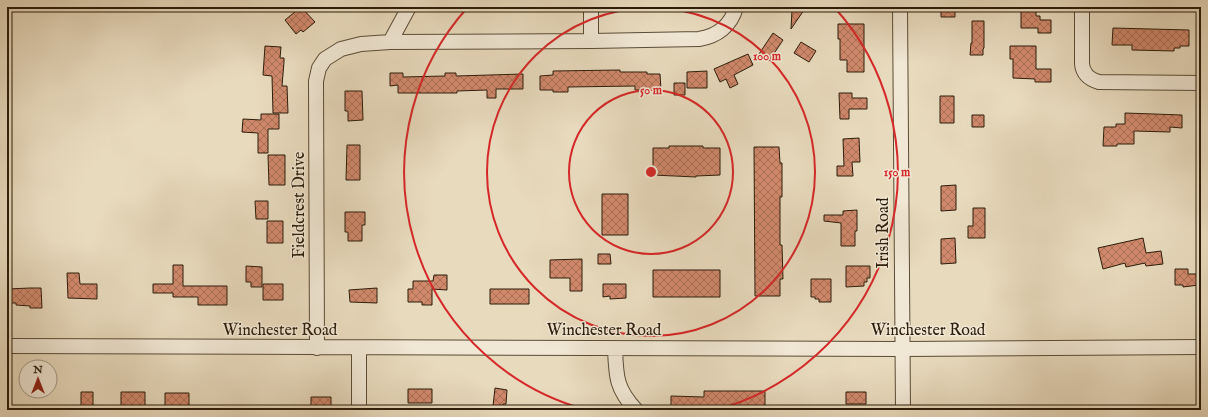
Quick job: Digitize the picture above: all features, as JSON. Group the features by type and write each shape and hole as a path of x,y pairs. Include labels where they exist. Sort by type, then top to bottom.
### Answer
{"street":[{"path":"409,7 390,42 678,40 709,38 724,28 734,14 736,7"},
{"path":"591,7 591,41"},
{"name":"Irish Road","path":"900,7 903,410"},
{"path":"1082,7 1082,64 1083,70 1092,80 1099,82 1201,83"},
{"name":"Fieldcrest Drive","path":"317,348 316,81 319,68 325,59 349,46 390,42"},
{"name":"Winchester Road","path":"7,346 902,349 1201,347"},
{"path":"359,348 359,410"},
{"path":"615,348 616,375 618,384 629,402 636,410"}],"building":[{"path":"301,7 315,22 303,32 301,30 296,34 285,20"},
{"path":"941,7 955,7 955,17 941,17"},
{"path":"1021,7 1036,7 1036,16 1040,16 1040,20 1051,20 1051,33 1038,33 1038,28 1021,28"},
{"path":"792,10 804,10 791,29"},
{"path":"972,21 984,21 983,55 970,55 972,43"},
{"path":"838,24 864,24 864,72 847,72 847,60 840,60"},
{"path":"1113,28 1189,30 1189,46 1174,48 1174,51 1132,50 1132,45 1112,45"},
{"path":"773,33 783,40 769,61 759,54"},
{"path":"801,42 816,51 809,62 794,53"},
{"path":"265,46 281,47 280,58 284,58 282,86 287,86 288,113 273,113 272,76 263,75"},
{"path":"1010,46 1036,46 1036,69 1051,69 1051,82 1035,82 1035,79 1013,78 1013,59 1010,59"},
{"path":"748,54 753,65 734,75 738,84 730,88 726,79 720,82 714,69"},
{"path":"620,70 620,72 647,72 647,74 660,74 661,90 635,90 635,86 568,87 568,92 540,90 540,76 553,75 553,71"},
{"path":"707,71 707,88 687,88 687,72"},
{"path":"390,73 403,73 403,77 445,76 445,73 456,73 456,76 523,74 523,89 496,89 496,98 487,98 487,90 457,91 457,93 398,93 398,85 390,86"},
{"path":"674,83 685,83 685,95 674,95"},
{"path":"345,91 362,91 363,120 348,121 348,111 345,111"},
{"path":"839,93 852,93 852,98 867,98 867,109 849,109 849,119 840,119"},
{"path":"940,96 954,96 954,123 940,123"},
{"path":"1125,113 1182,115 1182,128 1170,127 1170,132 1134,131 1134,144 1103,146 1104,127 1116,127 1116,124 1125,124"},
{"path":"261,114 279,114 279,129 268,129 268,153 258,153 258,133 242,132 243,119 261,120"},
{"path":"972,115 984,115 984,127 972,127"},
{"path":"859,138 860,162 852,162 853,176 837,176 837,166 844,166 843,139"},
{"path":"347,145 360,145 360,180 346,180"},
{"path":"669,146 703,146 703,148 720,148 720,175 696,177 653,175 653,148 669,148"},
{"path":"754,147 779,147 780,163 782,163 780,245 782,245 783,279 780,279 780,296 755,296"},
{"path":"268,155 285,155 285,185 269,185"},
{"path":"956,185 956,210 941,211 941,186"},
{"path":"602,194 628,194 628,235 602,235"},
{"path":"255,201 268,201 268,219 256,219"},
{"path":"973,208 985,208 985,238 968,238 968,226 973,226"},
{"path":"857,210 855,246 841,246 841,223 824,221 824,215 843,215 843,211"},
{"path":"345,212 365,212 365,225 362,225 362,241 348,241 348,232 345,232"},
{"path":"267,221 283,221 283,243 267,243"},
{"path":"955,238 956,263 941,264 941,239"},
{"path":"1143,238 1146,253 1161,251 1163,264 1146,266 1145,263 1126,267 1125,263 1103,269 1098,248"},
{"path":"598,254 610,254 611,264 598,264"},
{"path":"582,259 582,291 570,291 570,278 550,278 550,260"},
{"path":"173,265 183,265 183,286 227,286 227,305 198,305 198,297 173,297 173,293 153,293 153,284 173,284"},
{"path":"246,266 262,267 262,287 251,287 251,282 246,282"},
{"path":"846,266 870,266 870,278 867,278 867,282 864,282 864,286 846,287"},
{"path":"1175,269 1188,269 1188,274 1199,274 1199,285 1183,287 1183,285 1175,285"},
{"path":"653,270 720,270 720,297 653,297"},
{"path":"67,273 79,273 80,284 97,284 97,299 68,298"},
{"path":"434,275 447,275 447,290 432,289 432,305 422,305 422,302 408,302 408,289 413,289 413,281 433,281"},
{"path":"811,279 831,279 831,302 819,302 819,299 811,297"},
{"path":"263,284 283,284 283,300 263,300"},
{"path":"603,284 626,284 626,298 610,299 610,296 603,297"},
{"path":"41,288 42,308 30,308 30,306 7,303 7,289"},
{"path":"377,288 377,303 350,302 349,290"},
{"path":"490,289 529,289 529,304 490,304"},
{"path":"495,388 507,390 506,404 503,404 502,408 493,406"},
{"path":"408,389 432,389 432,403 408,403"},
{"path":"704,391 765,391 765,410 671,408 671,396 704,397"},
{"path":"81,392 93,392 93,410 81,410"},
{"path":"121,392 145,392 145,410 121,410"},
{"path":"846,392 866,392 866,404 846,404"},
{"path":"165,393 189,393 189,410 165,410"},
{"path":"311,397 331,397 331,410 311,410"}]}
